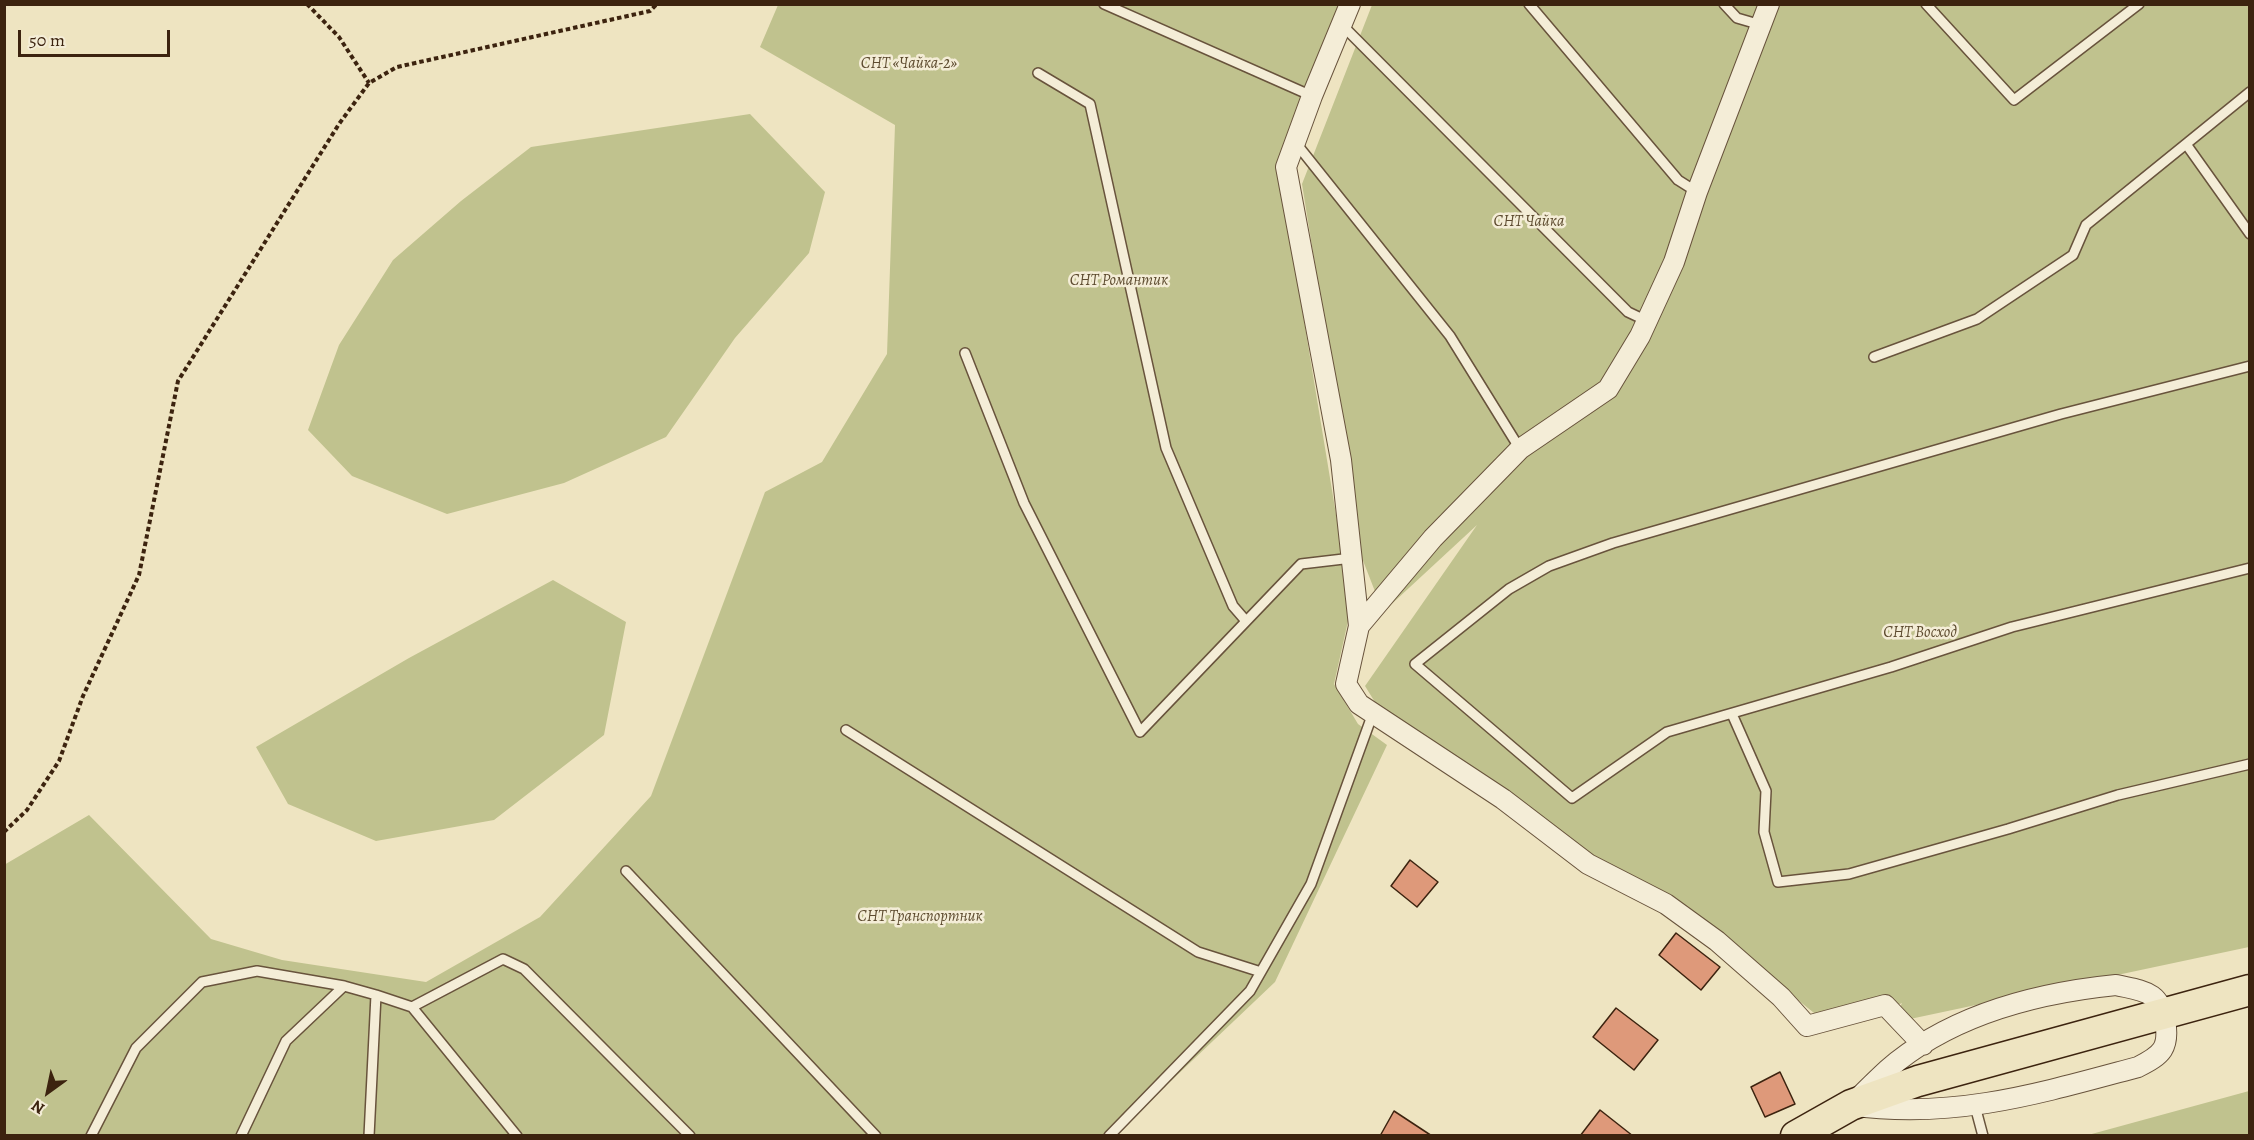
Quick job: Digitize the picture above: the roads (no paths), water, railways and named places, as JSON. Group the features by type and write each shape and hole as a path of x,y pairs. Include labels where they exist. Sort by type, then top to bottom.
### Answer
{"main road":[{"path":"1796,1136 1851,1105 1918,1082 2250,990"}],"street":[{"path":"1350,4 1286,167 1341,460 1359,626 1346,684 1359,704 1503,799 1588,864 1666,904 1717,940 1781,997 1807,1026 1885,1005 1923,1045"},
{"path":"1359,626 1433,538 1520,449 1608,389 1640,336 1674,262 1697,192 1769,4"},
{"path":"2116,985 2142,991 2154,997 2164,1014 2168,1037 2165,1047 2156,1058 2138,1067 2021,1098 1975,1106 1887,1110 1851,1105 1889,1068 1923,1045 1982,1015 2029,999 2116,985"}],"lane":[{"path":"1104,4 1312,96"},
{"path":"1529,4 1678,180 1697,192"},
{"path":"1724,4 1737,18 1761,25"},
{"path":"1926,4 2014,100 2139,4"},
{"path":"1342,24 1628,312 1647,321"},
{"path":"1038,73 1089,104 1166,447 1233,606 1246,621"},
{"path":"1874,357 1977,319 2073,255 2086,225 2250,93"},
{"path":"1295,142 1450,336 1520,449"},
{"path":"2186,144 2250,234"},
{"path":"965,353 1024,503 1140,732 1301,564 1352,558"},
{"path":"2250,366 2061,414 1612,543 1549,566 1509,589 1415,664 1572,798 1667,732 1891,667 2012,627 2250,568"},
{"path":"1109,1136 1250,991 1311,884 1373,713"},
{"path":"1732,714 1766,791 1764,832 1778,882 1849,874 2118,795 2250,764"},
{"path":"846,730 1198,952 1261,972"},
{"path":"626,871 876,1136"},
{"path":"412,1006 504,959 524,969 690,1136"},
{"path":"91,1136 136,1048 201,982 257,970 344,986 412,1006 516,1136"},
{"path":"241,1136 286,1041 344,986"},
{"path":"369,1136 376,995"},
{"path":"1975,1106 1983,1136"}],"park label":[{"name":"СНТ «Чайка-2»","path":"909,64"},
{"name":"СНТ Чайка","path":"1529,222"},
{"name":"СНТ Романтик","path":"1119,281"},
{"name":"СНТ Восход","path":"1920,633"},
{"name":"СНТ Транспортник","path":"920,917"}]}
